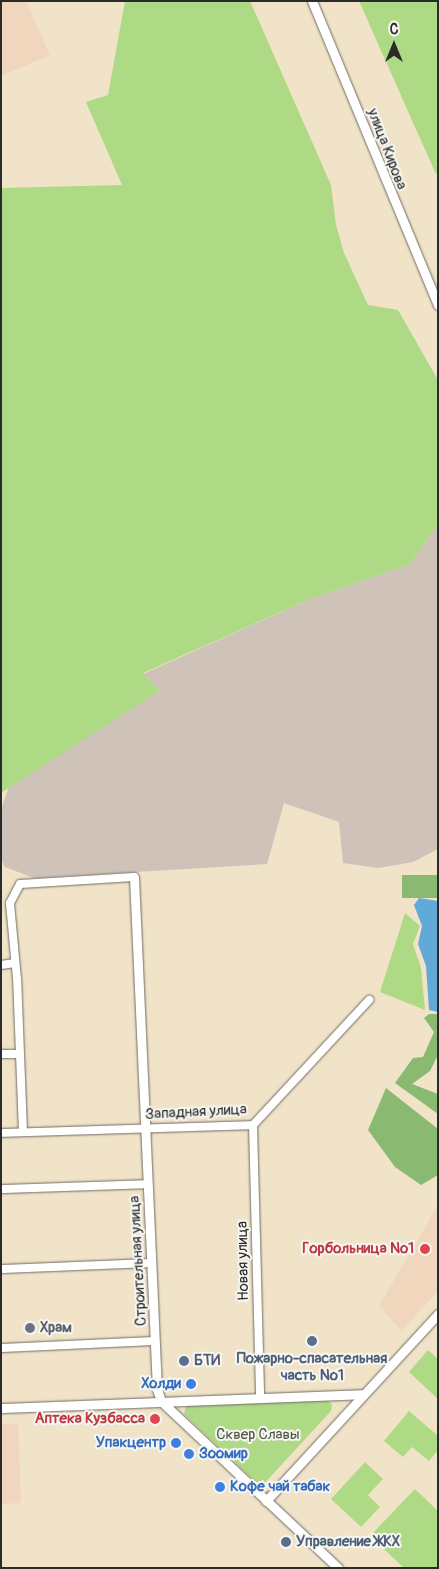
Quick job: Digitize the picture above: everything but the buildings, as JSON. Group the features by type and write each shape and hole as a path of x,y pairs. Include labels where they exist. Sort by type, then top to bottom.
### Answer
{"street":[{"name":"улица Кирова","path":"312,1 438,305"},
{"path":"23,1132 15,962 10,903 20,884 134,877"},
{"name":"Строительная улица","path":"134,877 157,1389 161,1400"},
{"path":"1,905 10,903"},
{"path":"1,965 15,962"},
{"name":"Западная улица","path":"1,1133 253,1125 369,1000"},
{"path":"1,1054 19,1054"},
{"name":"Новая улица","path":"253,1125 260,1397"},
{"path":"1,1189 148,1184"},
{"path":"1,1269 152,1263"},
{"path":"266,1501 438,1314"},
{"path":"1,1348 155,1341"},
{"path":"1,1408 161,1400 363,1394"},
{"path":"161,1400 338,1568"}],"shaded area":[{"path":"1,1 26,1 50,55 1,76"},
{"path":"438,524 438,849 413,862 378,868 343,863 339,822 284,803 267,864 34,878 5,867 1,859 1,810 9,786 159,691 143,674 310,599 410,564"},
{"name":"Горбольница №1","path":"438,1205 438,1291 401,1331 379,1306"},
{"path":"1,1424 18,1424 21,1503 1,1504"}],"green space":[{"path":"125,1 250,1 331,185 336,225 344,253 368,305 398,310 438,380 438,524 410,564 310,599 143,673 159,691 1,793 1,188 122,185 86,102 108,95"},
{"path":"359,1 438,1 438,175 435,172"},
{"path":"402,875 438,875 438,898 402,898"},
{"path":"405,913 420,926 413,944 421,968 425,1010 380,992"},
{"path":"429,1014 438,1014 438,1055 430,1071 412,1084 438,1094 438,1114 395,1083 413,1058 423,1057 434,1032 424,1018"},
{"path":"386,1088 438,1129 438,1175 421,1185 395,1167 368,1130"},
{"path":"428,1350 438,1359 438,1399 409,1372"},
{"name":"Сквер Славы","path":"327,1398 332,1405 331,1411 261,1487 184,1414 187,1402"},
{"path":"409,1411 438,1436 438,1450 429,1461 412,1447 403,1457 384,1441"},
{"path":"365,1462 383,1479 368,1495 380,1507 361,1527 331,1499"},
{"path":"415,1489 438,1511 438,1568 404,1568 370,1536"}],"water":[{"path":"419,898 438,901 438,1012 429,1010 426,966 418,944 422,926 414,905"}],"place":[{"name":"Горбольница №1","path":"425,1249"},
{"name":"Храм","path":"30,1328"},
{"name":"Пожарно-спасательная часть №1","path":"312,1341"},
{"name":"БТИ","path":"184,1361"},
{"name":"Холди","path":"191,1384"},
{"name":"Аптека Кузбасса","path":"155,1419"},
{"name":"Упакцентр","path":"176,1443"},
{"name":"Зоомир","path":"189,1454"},
{"name":"Кофе чай табак","path":"220,1487"},
{"name":"Управление ЖКХ","path":"286,1542"}]}
